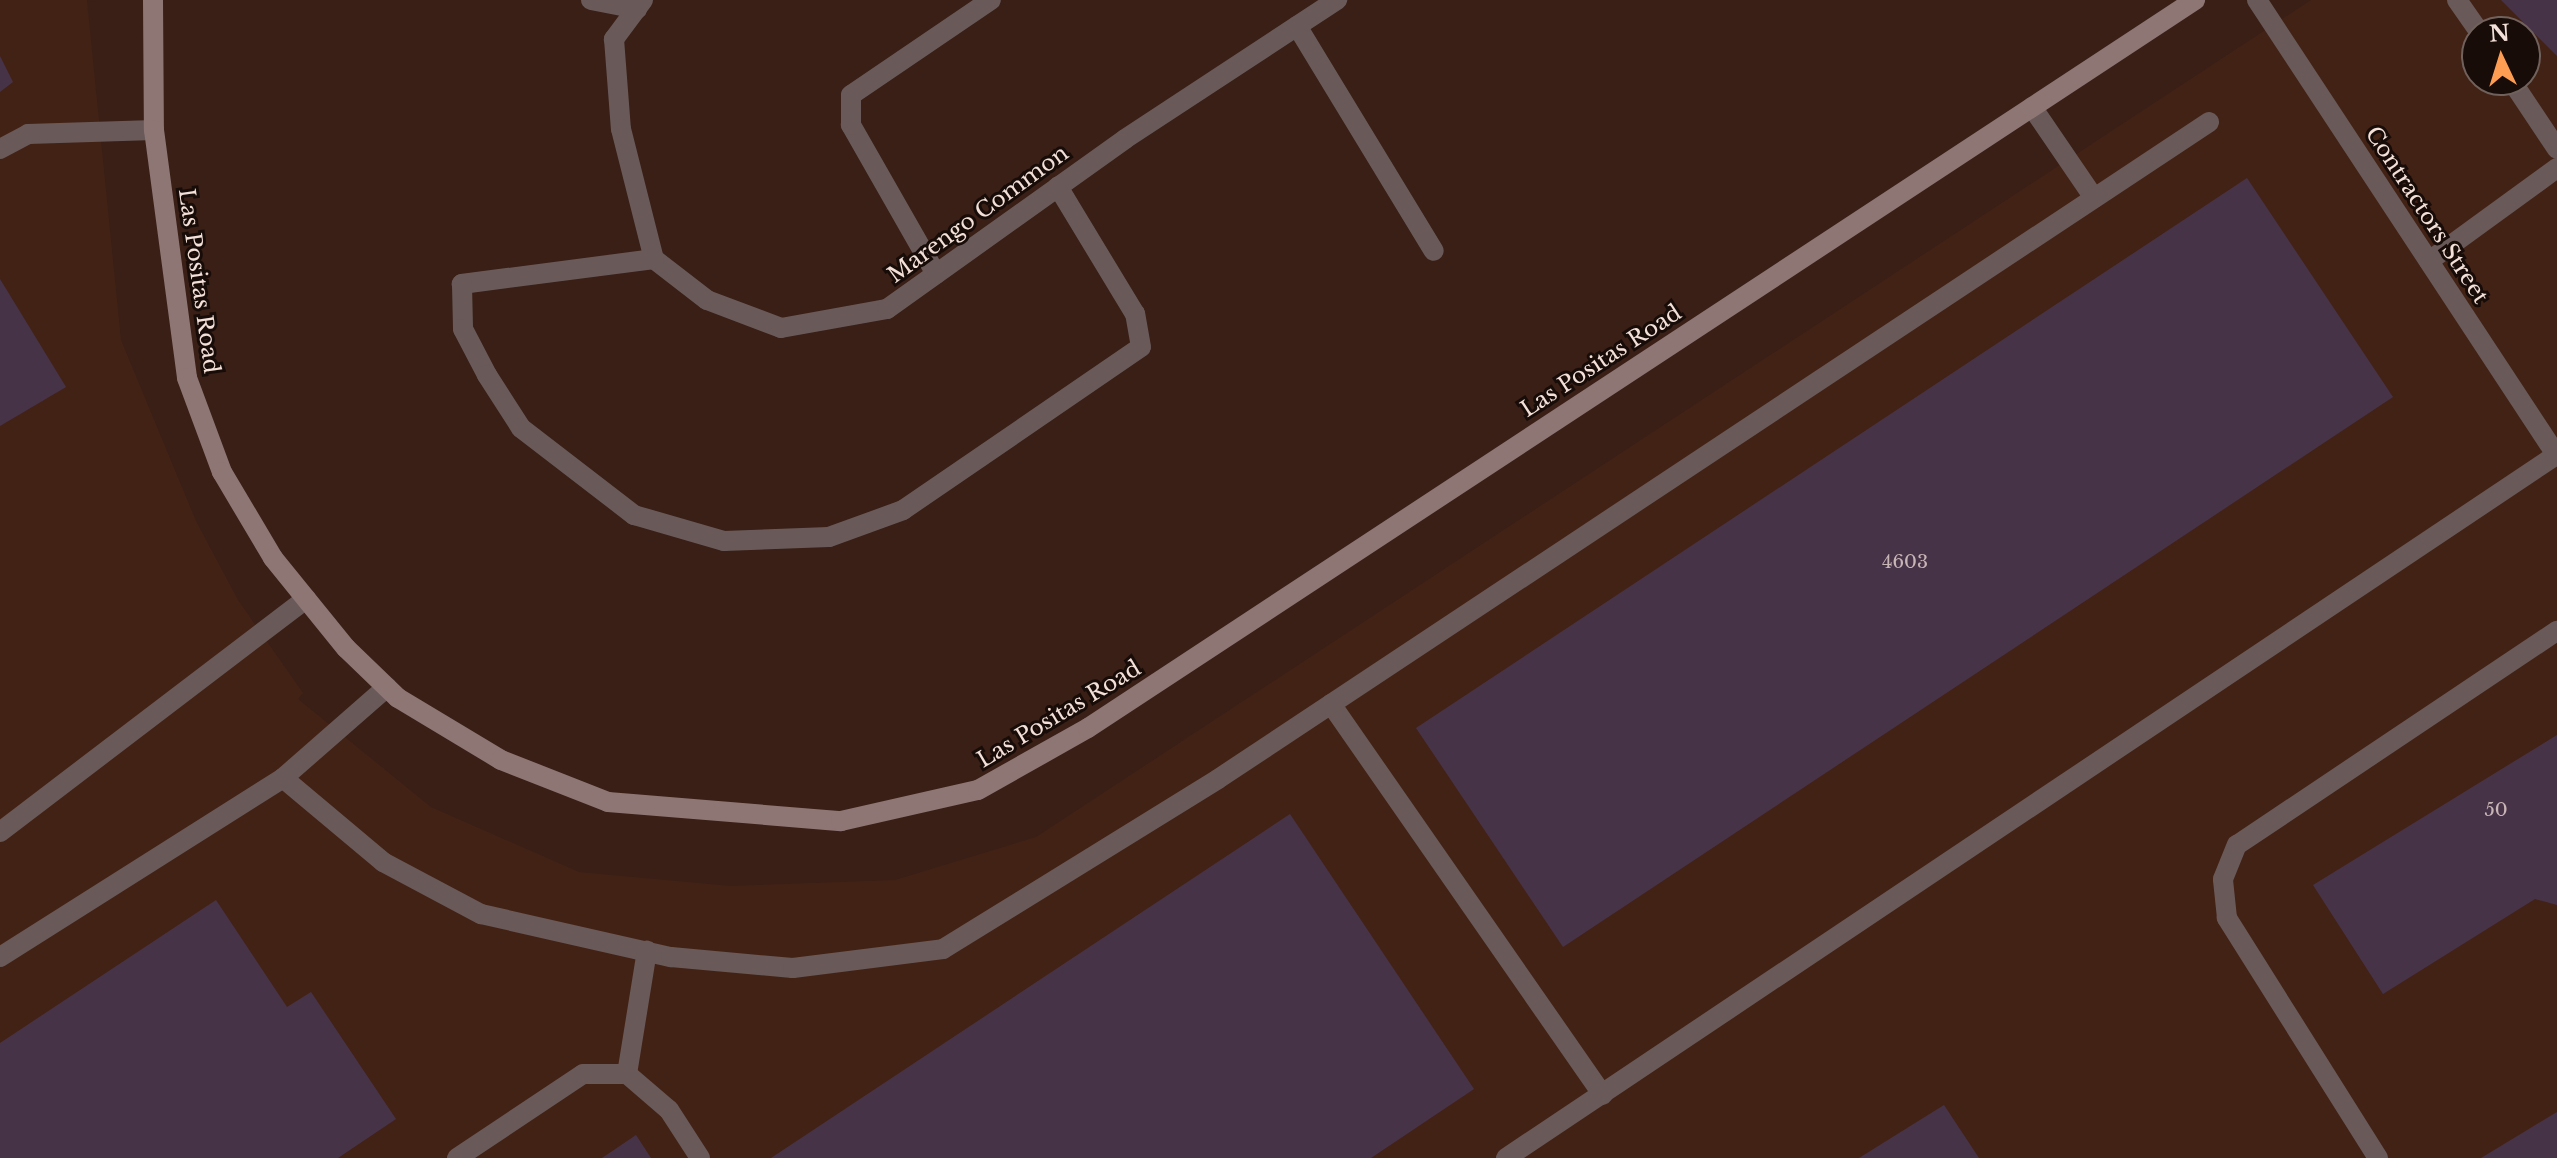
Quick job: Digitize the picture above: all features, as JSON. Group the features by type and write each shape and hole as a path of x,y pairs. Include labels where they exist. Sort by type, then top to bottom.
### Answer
{"main road":[{"name":"Las Positas Road","path":"153,0 154,130 187,378 222,472 306,599 387,687 501,760 608,802 841,821 978,790 1088,728 2195,0"}],"street":[{"path":"591,0 640,4"},
{"path":"936,274 851,125 851,95 991,0"},
{"name":"Marengo Common","path":"654,259 707,300 781,328 887,309 1058,187 1337,0"},
{"name":"Contractors Street","path":"2257,0 2557,455"},
{"path":"640,4 614,39 621,129 654,259 462,284 463,329 487,375 521,428 634,515 724,541 829,537 903,510 1141,347 1135,314 1058,187"},
{"path":"1297,26 1434,251"},
{"path":"2522,96 2557,149"},
{"path":"2032,107 2094,198"},
{"path":"283,778 383,862 481,914 647,951 793,968 943,949 1331,704 2209,122"},
{"path":"0,149 28,134 154,130"},
{"path":"2429,261 2557,168"},
{"path":"1506,1158 2557,455"},
{"path":"0,832 306,599"},
{"path":"2378,1158 2227,918 2223,879 2237,845 2557,631"},
{"path":"0,957 283,778 387,687"},
{"path":"1331,704 1603,1095"},
{"path":"627,1074 647,951"},
{"path":"457,1158 583,1074 627,1074 669,1110 700,1158"}],"shaded area":[{"path":"0,0 87,0 121,340 196,521 238,600 303,693 298,699 431,807 579,872 731,886 895,880 1036,837 2311,0 2557,0 2557,1158 0,1158"}],"building":[{"path":"2501,0 2557,0 2557,56 2541,40 2541,16 2517,16"},
{"path":"0,56 13,82 0,92"},
{"path":"2247,178 2393,397 1563,947 1416,728"},
{"path":"0,279 66,387 0,426"},
{"path":"2557,735 2557,905 2535,899 2383,994 2313,885"},
{"path":"1290,814 1474,1089 1371,1158 771,1158"},
{"path":"216,900 287,1007 311,992 396,1119 338,1158 0,1158 0,1043"},
{"path":"1944,1105 1979,1158 1859,1158"},
{"path":"2557,1112 2557,1158 2481,1158"},
{"path":"636,1135 651,1158 602,1158"}]}
